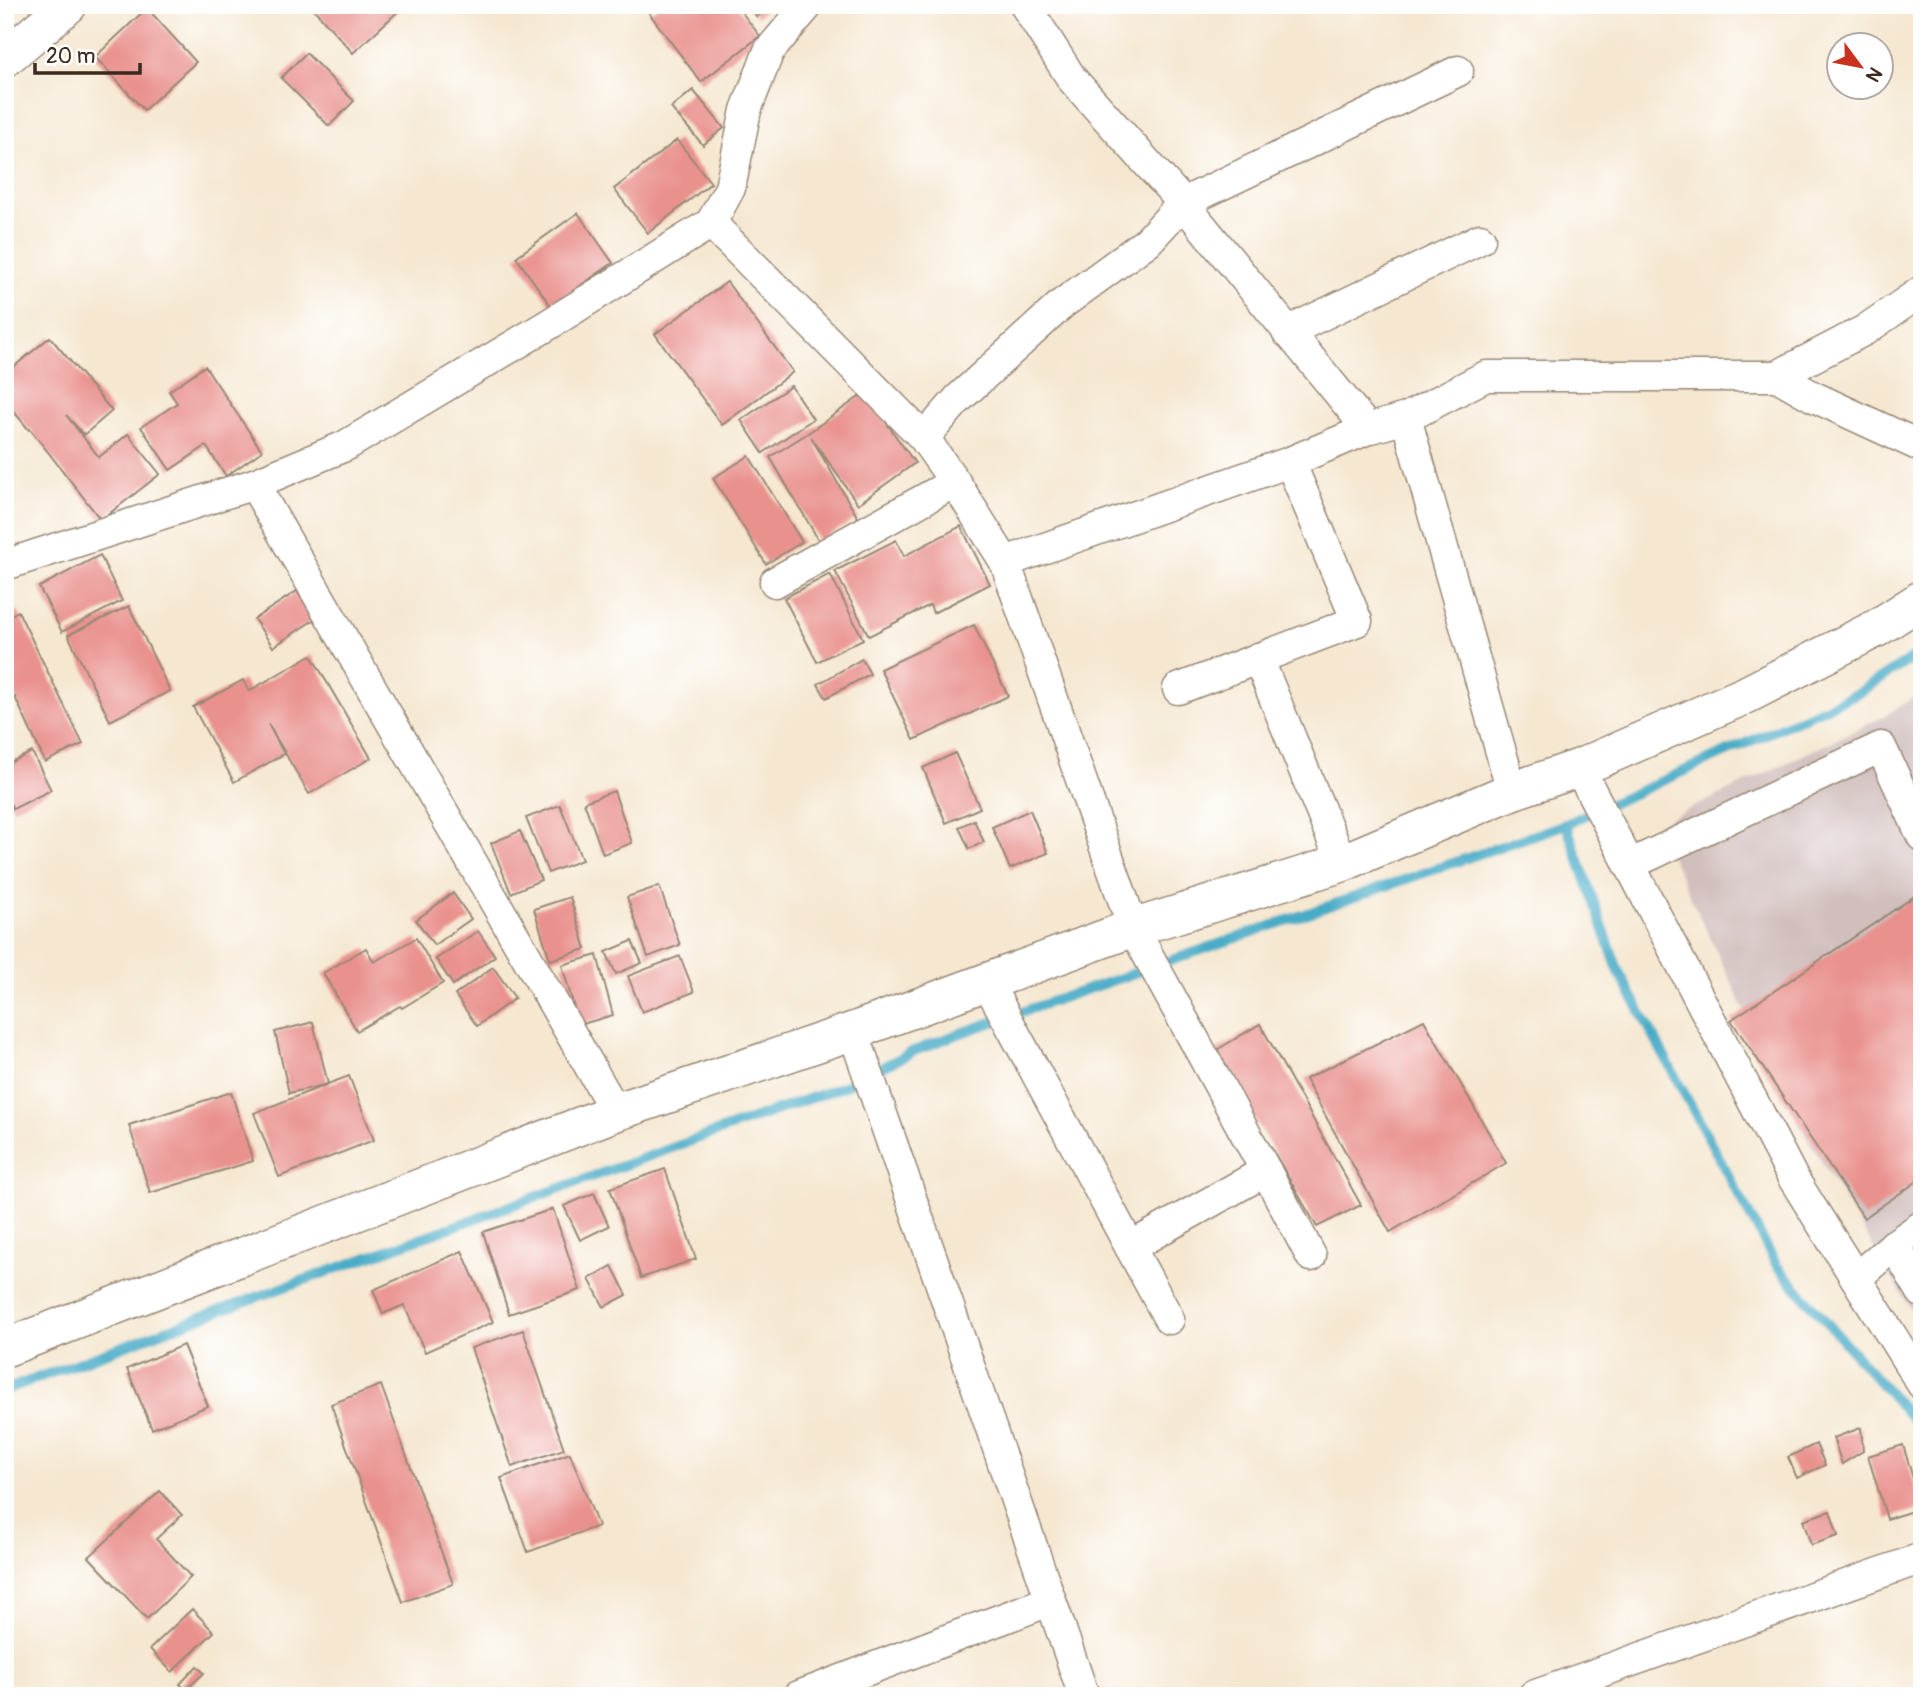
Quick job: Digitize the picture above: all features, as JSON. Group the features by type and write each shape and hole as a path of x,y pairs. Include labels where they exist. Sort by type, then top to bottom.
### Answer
{"street":[{"path":"5,58 68,5"},
{"path":"5,565 254,484 345,446 711,223 730,188 746,110 769,51 808,5"},
{"path":"1025,5 1072,79 1183,203 1368,429"},
{"path":"924,438 958,399 1062,304 1147,241 1183,203 1458,71"},
{"path":"711,223 924,438 1005,562 1133,928 1311,1256"},
{"path":"1287,332 1480,239"},
{"path":"1005,562 1290,462 1368,429 1406,418 1486,376 1777,376 1865,330 1922,291"},
{"path":"1777,376 1812,396 1922,447"},
{"path":"1406,418 1512,790"},
{"path":"1178,689 1357,621 1290,462"},
{"path":"775,582 954,482"},
{"path":"254,484 616,1112"},
{"path":"5,1348 616,1112 853,1031 1133,928 1342,863 1512,790 1579,768 1746,695 1877,628 1922,598"},
{"path":"1258,659 1342,863"},
{"path":"1629,865 1881,747 1922,836"},
{"path":"1579,768 1793,1178 1922,1384"},
{"path":"987,982 1169,1319"},
{"path":"853,1031 1084,1696"},
{"path":"1130,1247 1266,1171"},
{"path":"1856,1278 1894,1245 1922,1226"},
{"path":"1894,1245 1922,1292"},
{"path":"1533,1696 1922,1558"},
{"path":"799,1696 1049,1601"}],"shaded area":[{"path":"1922,692 1922,1328 1800,1126 1656,825 1883,717"}],"building":[{"path":"310,5 405,5 353,53"},
{"path":"660,5 736,5 760,36 701,82 649,13"},
{"path":"748,5 771,5 757,17"},
{"path":"147,8 196,62 144,110 95,57"},
{"path":"306,53 354,101 329,126 281,78"},
{"path":"693,90 724,128 703,145 671,108"},
{"path":"677,140 711,183 648,233 614,189"},
{"path":"578,213 613,263 551,306 516,257"},
{"path":"727,282 793,372 722,425 655,334"},
{"path":"50,337 112,411 84,435 66,415 99,457 128,434 160,474 101,520 5,401 5,374"},
{"path":"205,366 262,451 226,476 206,446 170,470 141,427 177,403 169,391"},
{"path":"791,386 813,419 763,453 741,420"},
{"path":"865,393 915,463 858,504 811,437 858,518 819,541 770,457"},
{"path":"749,456 802,542 766,564 713,478"},
{"path":"961,526 990,584 933,613 930,605 869,636 835,571 896,540 904,556"},
{"path":"100,555 122,601 62,632 39,587"},
{"path":"830,574 863,639 817,662 784,598"},
{"path":"297,591 315,619 273,647 254,619"},
{"path":"129,606 170,691 110,721 68,635"},
{"path":"18,611 83,744 45,762 15,697 5,703 5,618"},
{"path":"974,625 1008,696 914,740 880,669"},
{"path":"311,655 371,758 309,794 268,724 284,754 234,782 193,707 243,680 249,691"},
{"path":"862,659 870,674 826,698 818,684"},
{"path":"32,752 51,790 13,809 5,794 5,765"},
{"path":"955,753 980,808 946,823 923,768"},
{"path":"614,791 632,843 603,854 584,802"},
{"path":"560,805 582,860 548,873 526,818"},
{"path":"1030,810 1048,853 1010,869 992,827"},
{"path":"974,820 984,842 969,849 959,827"},
{"path":"520,831 541,880 511,893 491,843"},
{"path":"659,886 680,945 648,957 627,897"},
{"path":"453,893 471,919 434,945 416,920"},
{"path":"1915,896 1922,907 1922,1178 1864,1218 1731,1020"},
{"path":"570,897 586,949 550,960 534,909"},
{"path":"478,931 495,956 453,985 436,959"},
{"path":"416,938 443,983 357,1031 323,973 366,948 374,962"},
{"path":"632,941 642,963 616,974 606,952"},
{"path":"597,955 613,1015 579,1025 562,965"},
{"path":"680,956 694,992 642,1012 628,976"},
{"path":"493,967 515,998 477,1026 455,995"},
{"path":"1424,1020 1506,1163 1390,1232 1305,1079"},
{"path":"313,1022 328,1084 289,1093 275,1032"},
{"path":"1260,1024 1361,1205 1317,1227 1215,1051"},
{"path":"349,1076 374,1140 279,1177 254,1113"},
{"path":"231,1092 253,1161 150,1193 129,1125"},
{"path":"665,1169 696,1259 641,1278 610,1188"},
{"path":"594,1193 609,1226 580,1240 564,1206"},
{"path":"553,1209 580,1290 509,1314 483,1232"},
{"path":"462,1251 493,1322 425,1352 404,1305 383,1314 373,1290"},
{"path":"612,1266 627,1295 604,1307 589,1279"},
{"path":"523,1330 564,1449 512,1467 471,1348"},
{"path":"183,1345 208,1406 152,1429 127,1369"},
{"path":"381,1385 453,1584 403,1602 331,1404"},
{"path":"1861,1428 1863,1451 1842,1464 1833,1438"},
{"path":"1816,1444 1825,1465 1797,1478 1788,1457"},
{"path":"1903,1445 1922,1508 1887,1519 1868,1456"},
{"path":"570,1453 598,1526 528,1552 501,1478"},
{"path":"160,1491 182,1515 156,1539 191,1577 147,1619 89,1557"},
{"path":"1830,1511 1838,1536 1811,1545 1803,1520"},
{"path":"192,1609 214,1632 172,1672 150,1649"},
{"path":"197,1666 204,1673 186,1690 180,1684"}],"waterway":[{"path":"5,1390 847,1085 914,1051 961,1033 1566,824 1858,693 1922,652"},
{"path":"1566,824 1618,970 1777,1266 1922,1430"}]}
